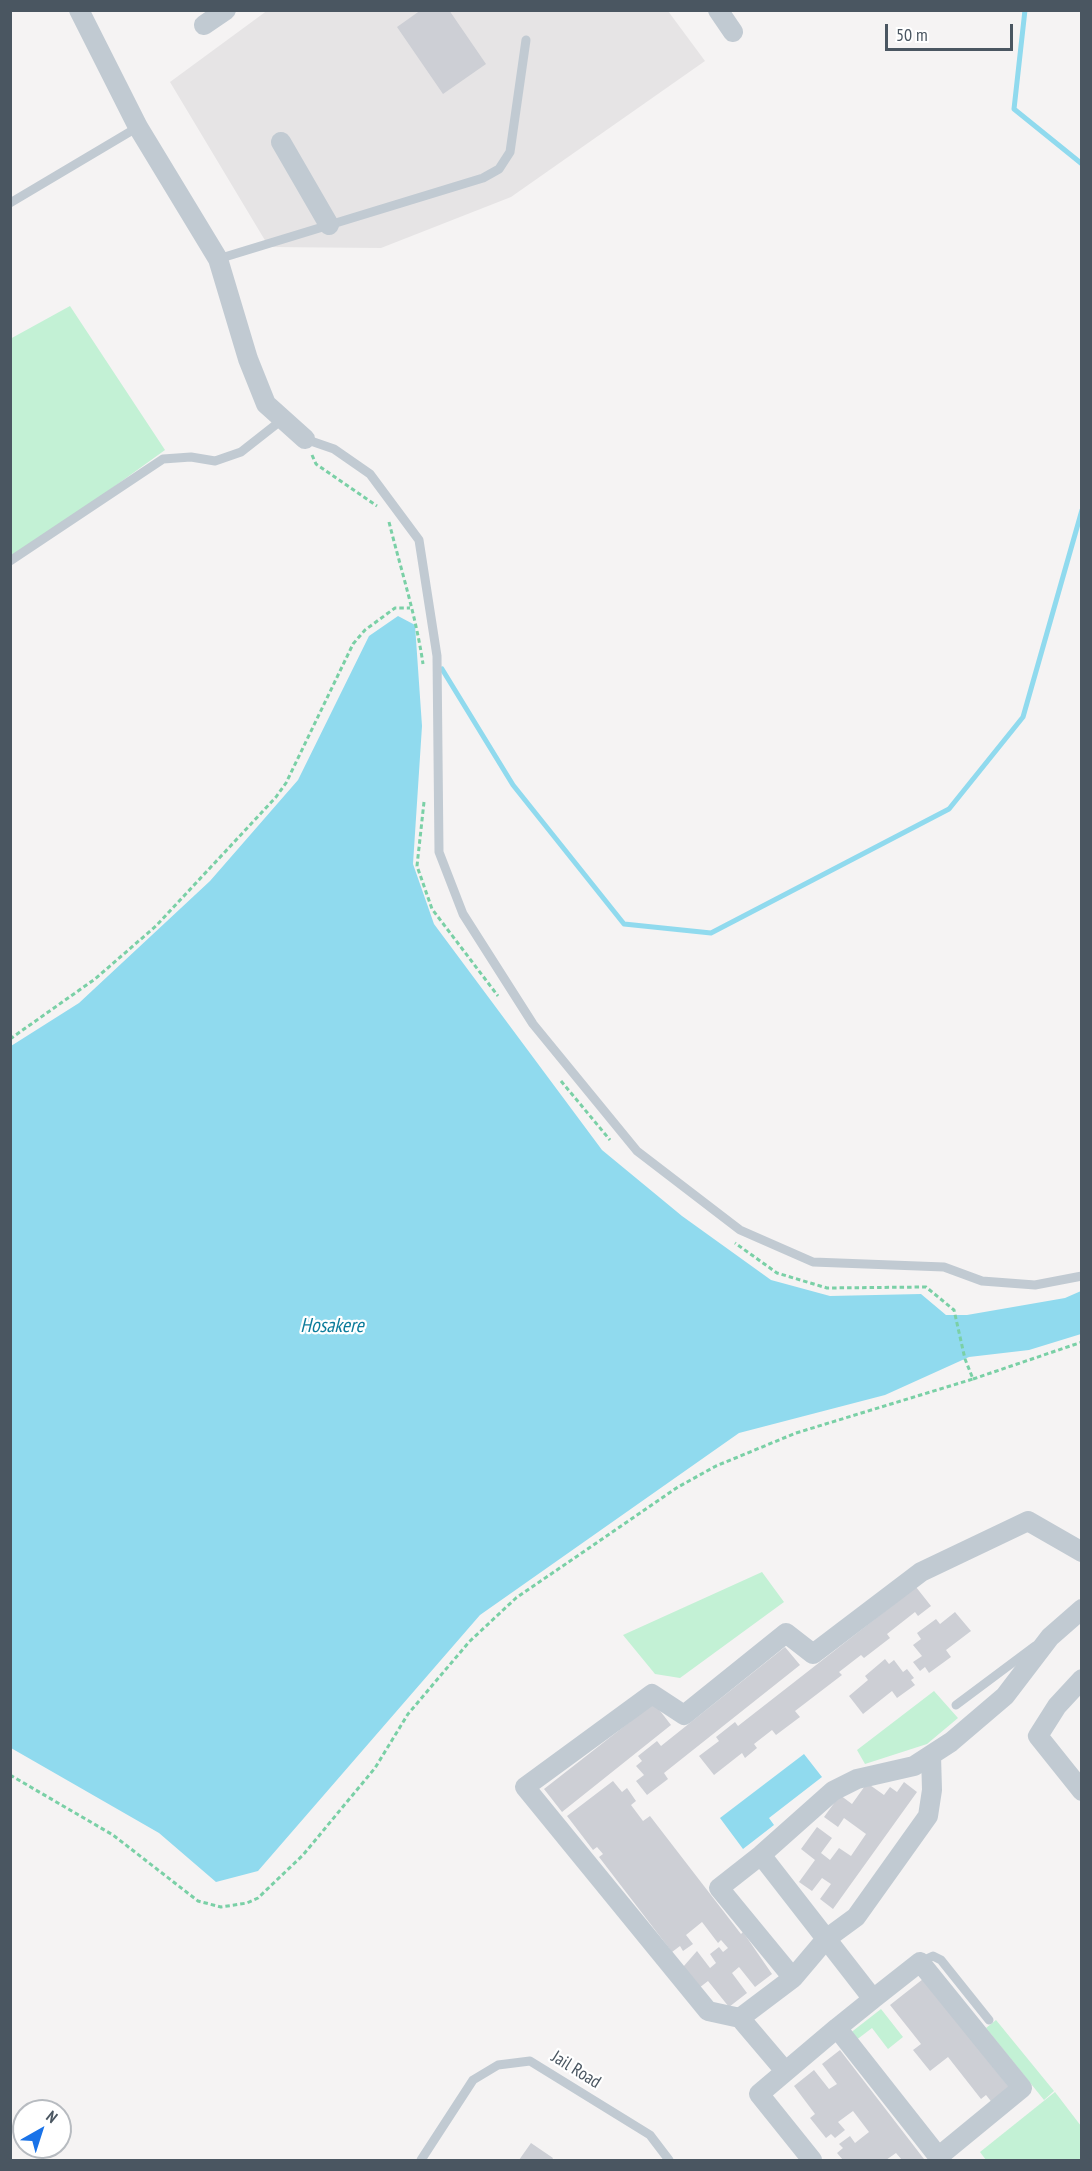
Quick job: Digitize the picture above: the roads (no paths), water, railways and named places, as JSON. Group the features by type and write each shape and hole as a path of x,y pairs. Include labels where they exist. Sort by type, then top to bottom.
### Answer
{"street":[{"path":"79,10 138,127 218,259 248,359 266,404 305,439"},
{"path":"204,25 226,10"},
{"path":"718,10 733,32"},
{"path":"281,142 329,225"},
{"path":"785,2071 740,2018 708,2011 525,1787 652,1694 684,1715 786,1633 813,1654 921,1572 1028,1521 1082,1552"},
{"path":"793,1978 719,1888 761,1856 833,1791 857,1779 914,1766 951,1742 1005,1696 1050,1637 1082,1609"},
{"path":"1082,1679 1057,1706 1038,1736 1082,1791"},
{"path":"740,2018 793,1978 826,1939 856,1917 928,1816 932,1790 931,1755"},
{"path":"761,1856 873,2000"},
{"path":"812,2160 759,2094 837,2028 920,1962 1022,2088 939,2159 837,2028"}],"lane":[{"path":"218,259 483,178 499,169 510,152 526,40"},
{"path":"10,203 138,127"},
{"path":"10,561 163,459 191,457 215,461 241,452 283,420"},
{"path":"305,439 334,449 370,474 419,540 437,656 439,852 462,914 533,1024 637,1151 740,1230 813,1262 944,1267 982,1281 1035,1285 1082,1276"},
{"path":"956,1705 1050,1637"},
{"path":"920,1962 933,1956 941,1960 989,2020"},
{"name":"Jail Road","path":"420,2160 472,2080 498,2065 530,2061 650,2135 669,2160"}],"water":[{"name":"Hosakere","path":"398,616 415,625 422,726 413,864 434,924 602,1150 682,1216 771,1280 830,1296 921,1294 946,1315 967,1315 1065,1298 1081,1291 1081,1334 1029,1350 969,1357 885,1395 739,1433 480,1615 258,1871 216,1882 159,1833 11,1748 11,1046 79,1003 210,881 298,780 369,636"},
{"path":"804,1754 822,1777 769,1818 774,1825 743,1849 720,1818"}],"waterway":[{"path":"1025,10 1014,109 1082,164"},
{"path":"442,669 513,785 624,924 711,933 949,809 1023,717 1082,510"}]}
